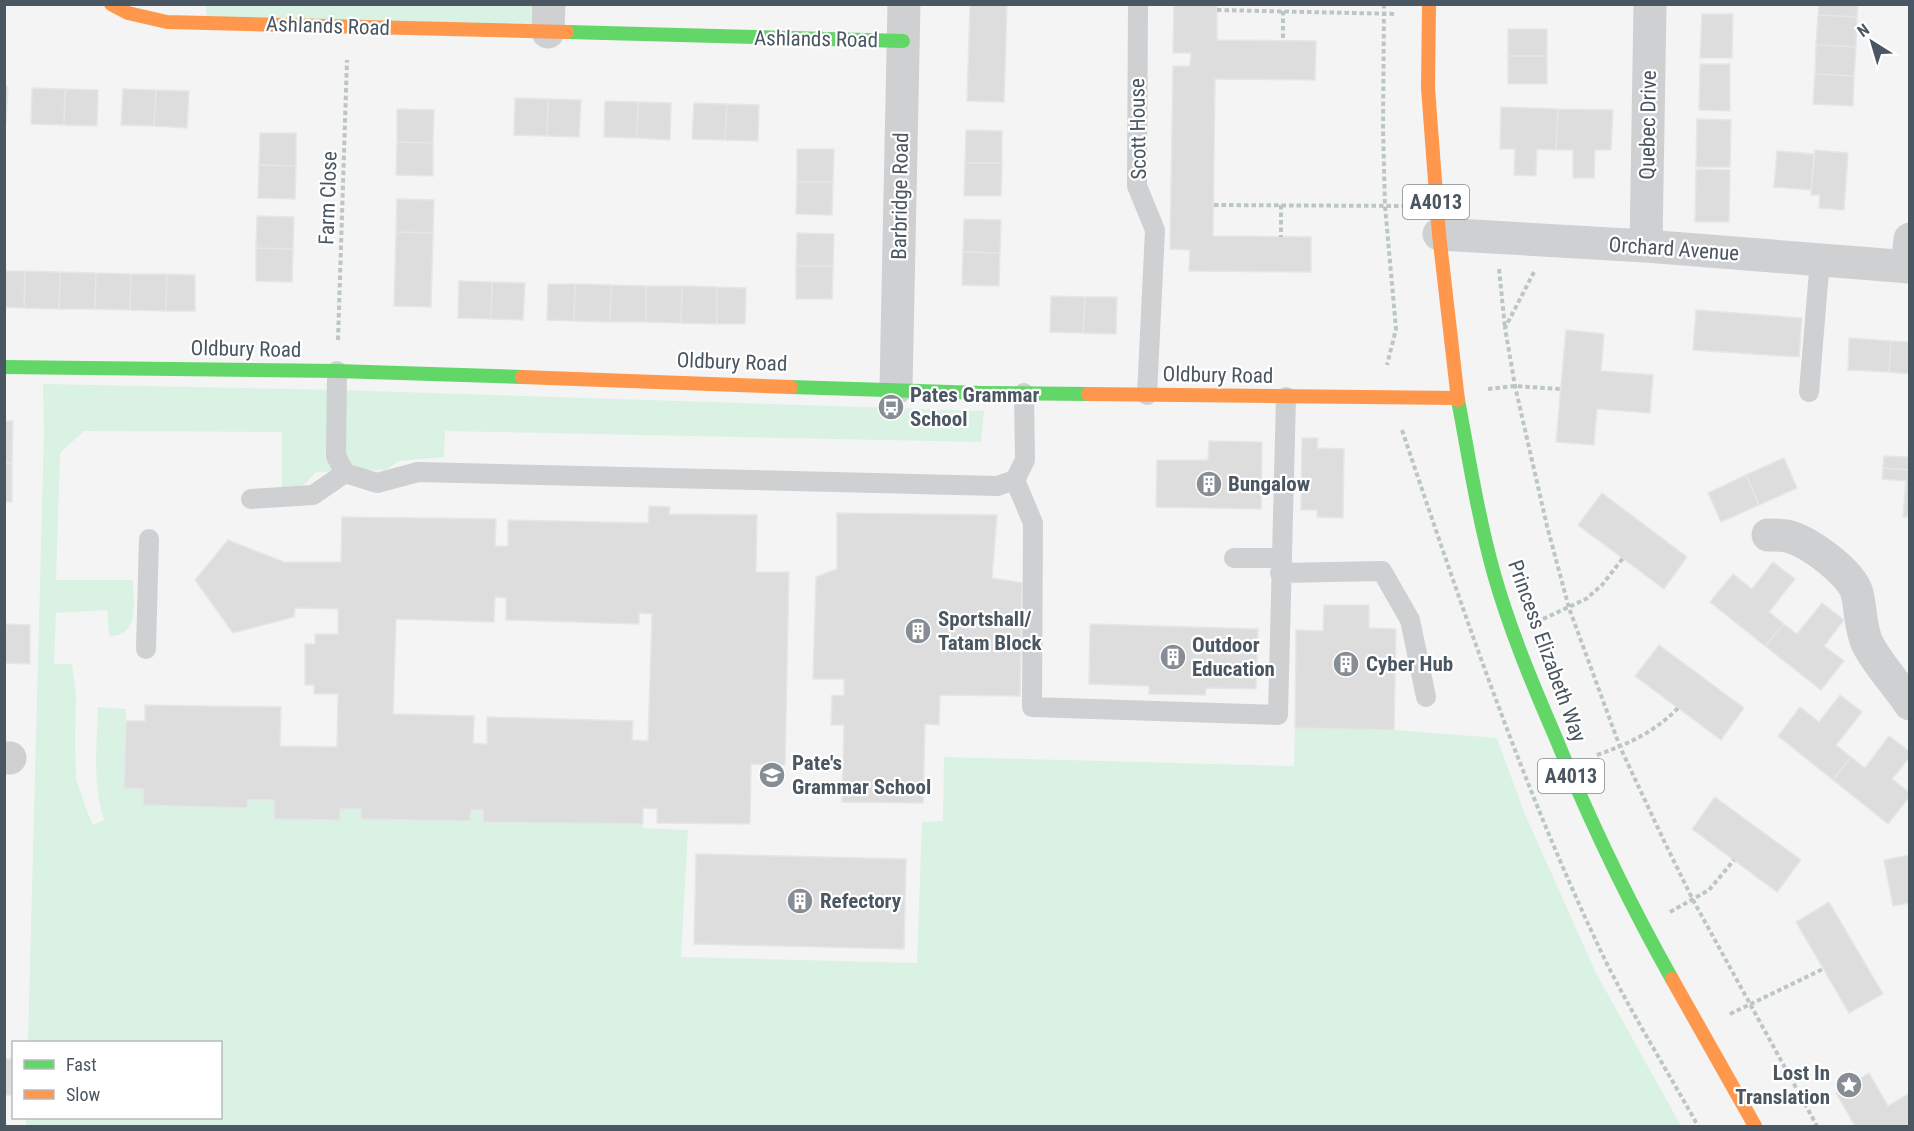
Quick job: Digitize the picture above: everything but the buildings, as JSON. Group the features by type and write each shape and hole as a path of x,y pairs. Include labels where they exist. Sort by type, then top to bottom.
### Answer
{"street":[{"name":"Ashlands Road","path":"111,4 128,13 167,22 206,14 348,27 549,18 903,41"},
{"name":"Barbridge Road","path":"896,388 904,4"},
{"name":"Quebec Drive","path":"1646,246 1650,4"},
{"name":"Princess Elizabeth Way","path":"1429,9 1428,88 1437,220 1458,396 1481,521 1494,574 1512,631 1567,766 1643,927 1755,1126"},
{"name":"Orchard Avenue","path":"1437,220 1496,238 1820,259 1909,258"},
{"name":"Oldbury Road","path":"4,367 337,371 1024,393 1392,399 1458,396"},
{"path":"1768,535 1785,536 1802,542 1822,555 1852,581 1857,594 1860,619 1866,640 1881,666 1907,695"}],"lane":[{"name":"Scott House","path":"1138,4 1137,186 1155,230 1148,395"},
{"path":"1809,392 1820,259"},
{"path":"337,371 336,456 345,473 376,483 418,472 997,486 1015,480 1025,460 1024,393"},
{"path":"1015,480 1033,523 1032,707 1278,715 1286,397"},
{"path":"251,499 313,495 345,473"},
{"path":"146,649 149,539"},
{"path":"1234,558 1281,566 1382,571 1410,620 1426,697"}],"path":[{"path":"1384,4 1385,206 1396,329 1386,369 1392,399"},
{"path":"1217,10 1384,13 1429,9"},
{"path":"1283,11 1283,41"},
{"name":"Farm Close","path":"337,371 348,27"},
{"path":"1214,205 1385,206 1437,220"},
{"path":"1281,205 1281,237"},
{"path":"1496,238 1505,328 1515,386 1547,526 1569,608 1620,747 1693,900 1817,1126"},
{"path":"1505,328 1549,241"},
{"path":"1458,396 1515,386 1561,389"},
{"path":"1569,608 1586,599 1602,585 1623,558"},
{"path":"1567,766 1620,747 1645,735 1665,722 1678,708"},
{"path":"1643,927 1709,890 1734,860"},
{"path":"1700,1030 1823,969"}],"green space":[{"path":"206,5 549,5 548,32 206,23"},
{"path":"43,384 337,390 984,411 981,442 445,431 444,457 399,461 386,470 316,472 302,487 282,487 282,432 84,431 60,453 56,580 133,580 134,598 131,624 119,634 109,636 107,610 56,613 54,664 72,664 76,695 76,779 93,825 104,820 97,778 98,707 126,709 124,788 143,789 143,805 247,808 248,800 274,800 274,819 340,809 361,809 361,819 470,821 471,810 483,810 484,822 643,824 643,828 688,830 681,957 917,963 922,822 943,821 944,757 1294,766 1295,728 1394,730 1497,738 1524,812 1596,973 1681,1126 26,1126 26,1119 222,1119 222,1041 28,1041 44,431"}],"traffic: fast":[{"path":"567,32 903,41"},
{"path":"4,367 337,371 522,377"},
{"path":"791,387 1088,394"},
{"path":"1458,400 1488,553 1514,636 1595,829 1672,979"}],"traffic: slow":[{"path":"111,4 128,13 167,22 567,32"},
{"path":"1429,4 1428,88 1439,234 1458,400"},
{"path":"522,377 791,387"},
{"path":"1088,394 1458,398"},
{"path":"1672,979 1755,1126"}],"place":[{"name":"Pates Grammar School","path":"891,407"},
{"name":"Bungalow","path":"1209,484"},
{"name":"Sportshall/ Tatam Block","path":"918,631"},
{"name":"Outdoor Education","path":"1173,657"},
{"name":"Cyber Hub","path":"1346,664"},
{"name":"Pate's Grammar School","path":"772,775"},
{"name":"Refectory","path":"800,901"},
{"name":"Lost In Translation","path":"1849,1085"}]}
